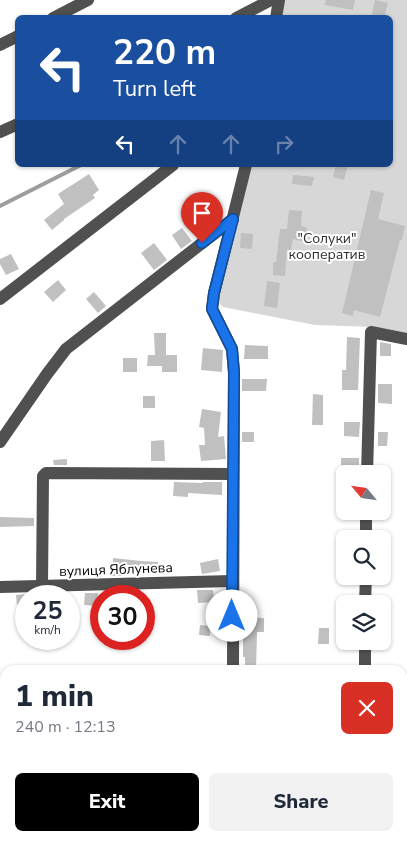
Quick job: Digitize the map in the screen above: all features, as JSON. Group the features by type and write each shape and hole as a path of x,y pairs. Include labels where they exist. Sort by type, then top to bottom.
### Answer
{"street":[{"path":"59,15 88,0"},
{"path":"242,15 271,0"},
{"path":"276,15 279,0"},
{"path":"0,44 15,37"},
{"path":"0,132 15,125"},
{"path":"1,298 171,167"},
{"path":"232,665 234,372 232,349 212,309 214,293 246,167"},
{"path":"0,442 66,349 233,219"},
{"path":"367,465 371,332 407,339"},
{"path":"42,585 43,476 46,473 233,474"},
{"name":"вулиця Яблунева","path":"80,585 232,581"},
{"name":"вулиця Яблунева","path":"0,587 15,587"},
{"path":"365,650 365,665"}],"green space":[{"name":"\"Солуки\" кооператив","path":"284,0 407,0 407,334 375,327 315,325 223,307 219,303 220,289 249,167 393,167 393,15 281,15"}],"building":[{"path":"326,0 355,0 353,10 325,5"},
{"path":"375,0 388,3 385,15 372,14"},
{"path":"336,167 347,167 344,180 333,177"},
{"path":"89,174 99,190 93,195 95,198 64,219 52,230 44,220 64,204 58,194"},
{"path":"293,175 314,177 312,186 292,184"},
{"path":"371,190 384,193 378,219 405,226 380,317 354,310 353,316 342,313"},
{"path":"289,210 302,211 301,226 307,228 306,242 293,239 291,250 287,249 285,276 273,275 273,262 276,262 280,229 287,229"},
{"path":"182,228 192,241 181,249 172,235"},
{"path":"241,233 253,234 252,249 240,248"},
{"path":"154,243 167,260 154,270 141,253"},
{"path":"11,254 19,269 6,275 0,264 0,259"},
{"path":"58,280 66,290 53,302 44,292"},
{"path":"267,281 280,283 277,308 264,306"},
{"path":"94,292 106,306 98,313 86,299"},
{"path":"154,333 166,333 166,355 177,355 177,372 162,372 162,366 147,366 148,355 155,355"},
{"path":"347,337 360,338 358,390 342,390 342,370 346,370"},
{"path":"380,342 391,344 391,356 380,356"},
{"path":"245,345 268,346 268,359 244,359"},
{"path":"203,348 223,350 222,372 201,370"},
{"path":"123,358 137,358 137,372 123,372"},
{"path":"242,379 267,379 266,391 242,391"},
{"path":"378,384 392,384 392,404 378,403"},
{"path":"313,394 323,395 323,425 312,425"},
{"path":"143,396 155,396 155,408 143,408"},
{"path":"202,409 221,412 218,437 224,436 226,459 201,461 199,445 205,445 204,428 199,427"},
{"path":"344,422 360,422 359,437 344,436"},
{"path":"242,432 254,432 254,442 242,442"},
{"path":"378,432 388,432 387,446 378,446"},
{"path":"164,440 165,461 151,461 151,441"},
{"path":"341,458 359,458 359,465 341,465"},
{"path":"67,459 67,465 54,465 53,460"},
{"path":"174,482 222,482 222,495 188,493 188,497 173,496"},
{"path":"0,517 34,518 34,526 0,527"},
{"path":"113,558 158,562 157,574 123,571 122,576 112,576"},
{"path":"218,559 220,571 202,574 200,563"},
{"path":"197,590 213,590 214,602 198,603"},
{"path":"85,593 90,593 90,605 84,605"},
{"path":"243,617 264,618 264,632 257,632 256,665 245,665 245,657 243,657"},
{"path":"200,625 210,626 210,636 199,635"},
{"path":"319,628 329,628 329,644 318,644"}],"waterway":[{"path":"0,206 77,167"}],"route":[{"path":"202,243 233,219 214,293 212,309 232,349 234,372 232,616"}]}
